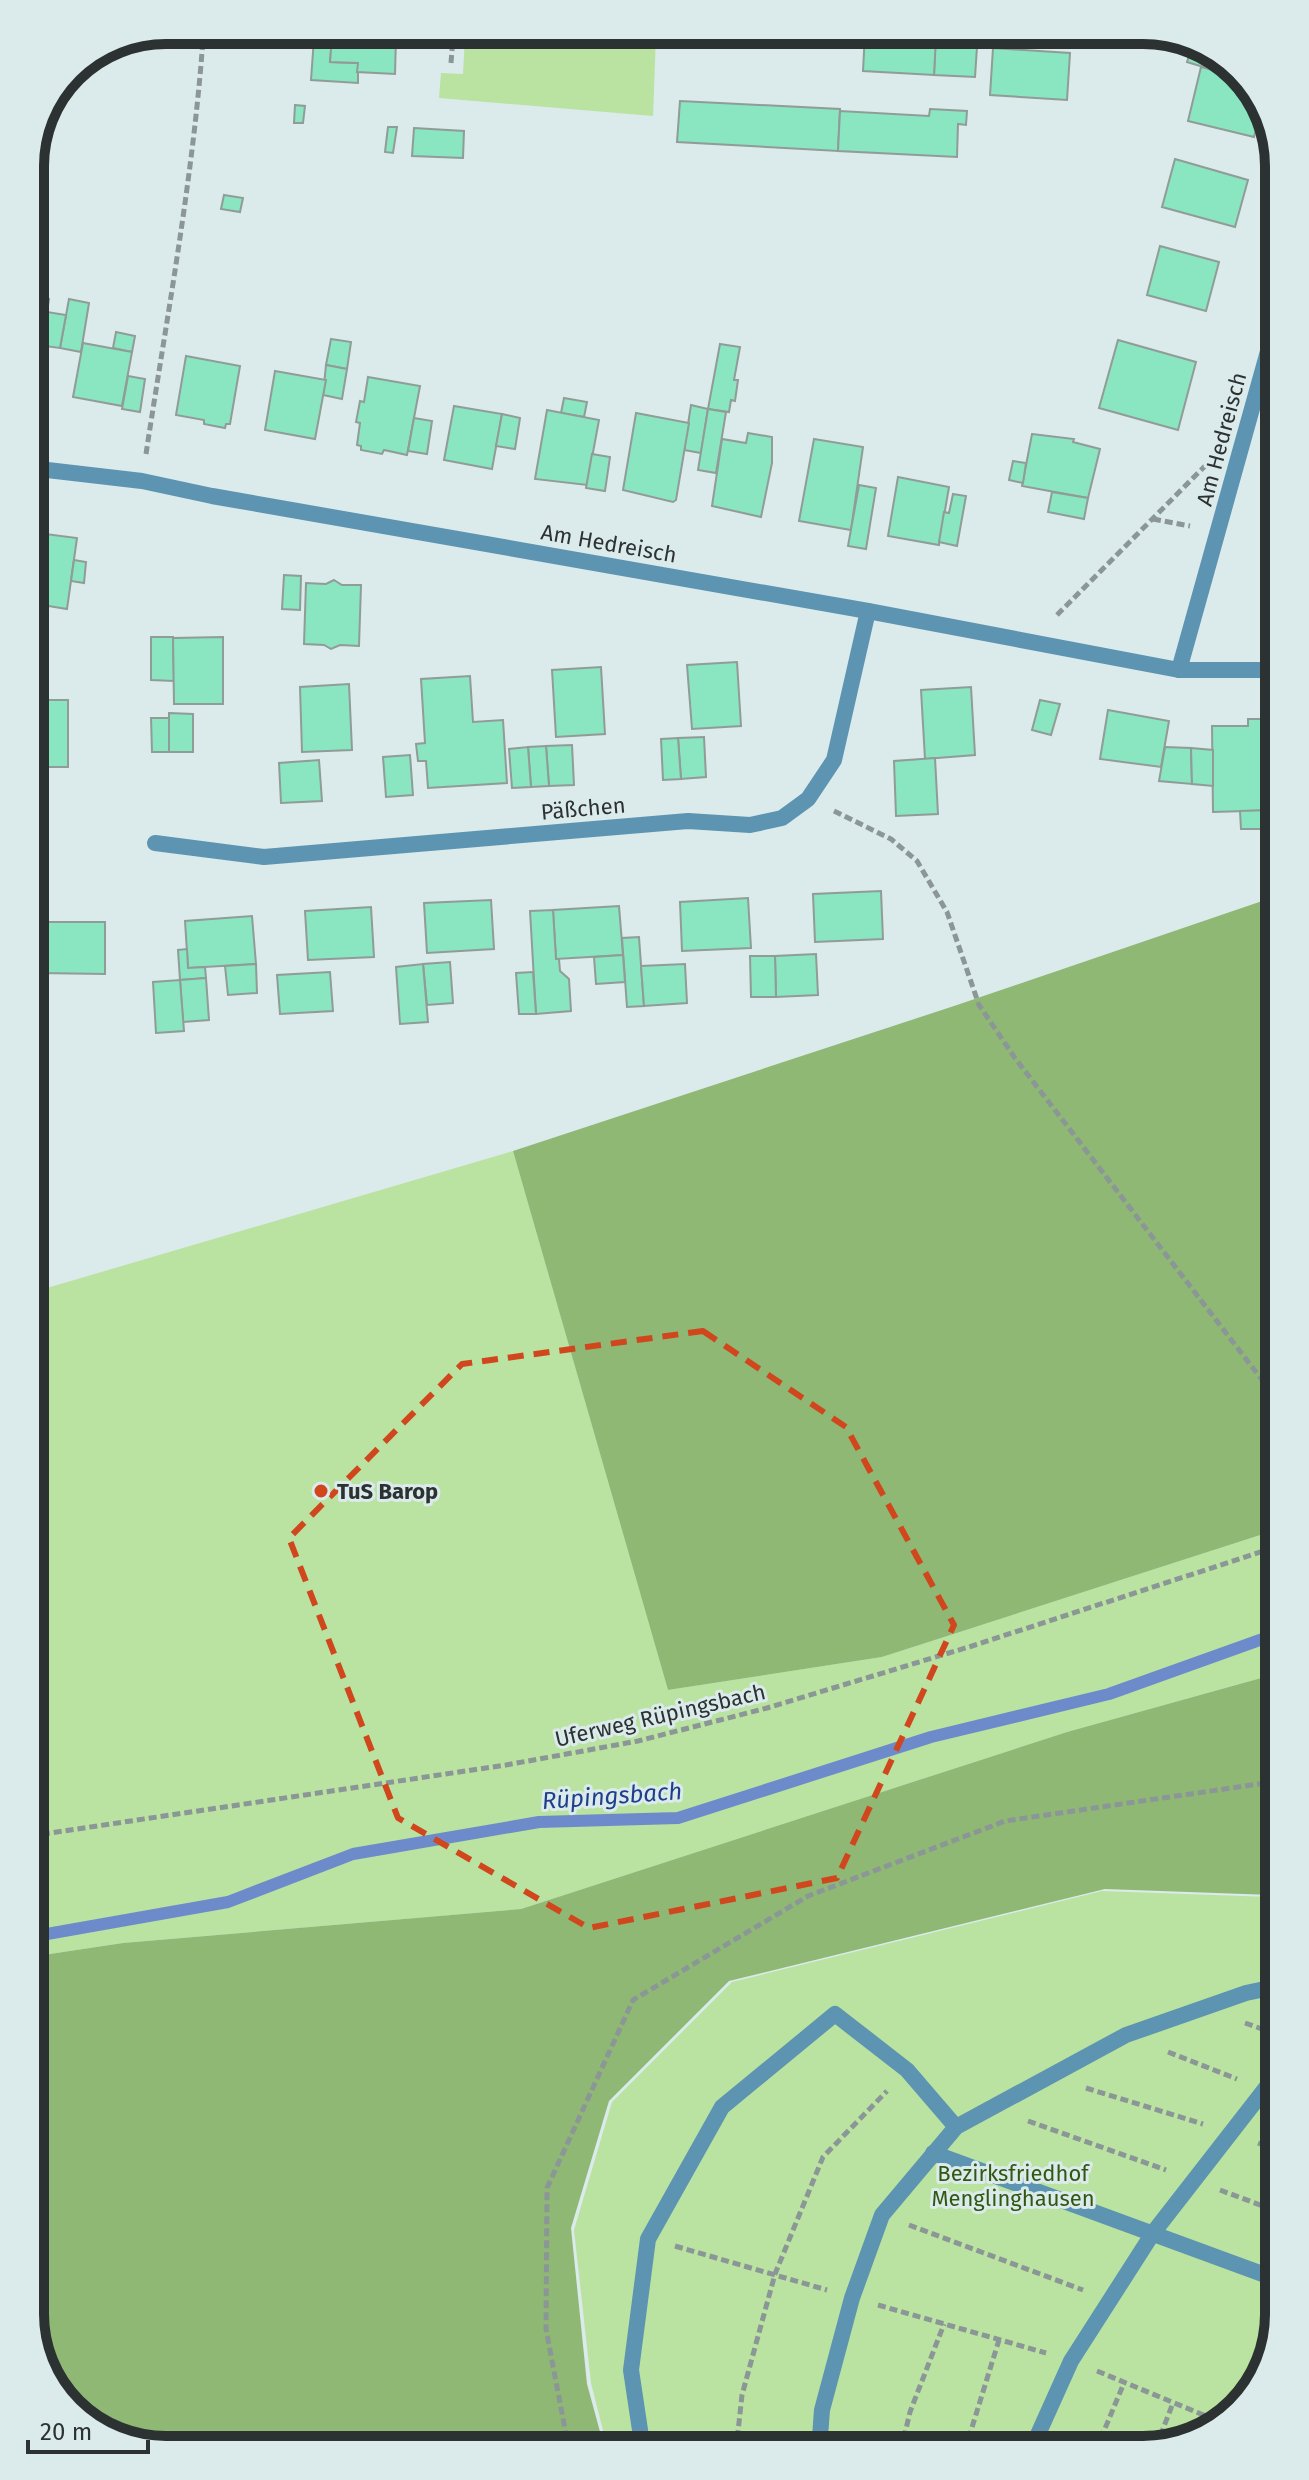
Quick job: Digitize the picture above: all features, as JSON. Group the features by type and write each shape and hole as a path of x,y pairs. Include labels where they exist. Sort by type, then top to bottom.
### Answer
{"street":[{"name":"Am Hedreisch","path":"1179,670 1265,363"},
{"name":"Am Hedreisch","path":"44,470 142,481 1179,670 1265,670"},
{"name":"Päßchen","path":"155,843 264,857 688,821 750,825 782,818 808,799 834,760 868,611"},
{"path":"820,2436 822,2410 852,2298 882,2215 956,2127 1126,2035 1265,1989"},
{"path":"641,2436 631,2370 648,2239 722,2107 835,2014 907,2070 956,2127"},
{"path":"1037,2436 1071,2361 1153,2233 1264,2090"},
{"path":"933,2153 1265,2275"}],"path":[{"path":"142,481 188,184 203,44"},
{"path":"451,63 452,44"},
{"path":"1057,615 1214,457"},
{"path":"1153,519 1219,532"},
{"path":"808,799 891,839 917,861 947,912 979,1005 1015,1058 1265,1384"},
{"name":"Uferweg Rüpingsbach","path":"44,1834 506,1765 638,1741 767,1708 957,1651 1265,1551"},
{"path":"566,2436 546,2329 547,2188 633,2000 808,1896 1005,1821 1265,1783"},
{"path":"1126,2035 1264,2090"},
{"path":"738,2436 742,2395 775,2274 823,2157 907,2070"},
{"path":"1049,2077 1231,2133"},
{"path":"992,2108 1265,2207"},
{"path":"882,2215 1110,2300"},
{"path":"648,2239 1071,2361 1208,2417"},
{"path":"904,2436 910,2412 944,2324"},
{"path":"969,2436 999,2340"},
{"path":"1102,2436 1124,2383"},
{"path":"1161,2435 1173,2403"}],"highlighted area":[{"path":"703,1331 846,1427 954,1625 837,1878 589,1928 398,1818 289,1538 462,1364"}],"green space":[{"path":"465,44 656,44 653,116 439,98 441,73 463,74"},
{"path":"1265,900 1265,1534 882,1657 668,1690 513,1151"},
{"name":"TuS Barop","path":"513,1151 668,1690 882,1657 1265,1534 1265,1677 1067,1732 521,1909 123,1943 44,1955 44,1289"},
{"path":"1265,1677 1265,1895 1105,1889 729,1981 609,2101 571,2228 587,2384 601,2436 158,2436 127,2430 105,2420 80,2400 60,2375 46,2338 44,2314 44,1955 123,1943 521,1909 1067,1732"},
{"name":"Bezirksfriedhof Menglinghausen","path":"1102,1891 1265,1897 1265,2314 1261,2346 1252,2368 1235,2394 1204,2420 1190,2427 1167,2434 1143,2436 604,2436 591,2383 574,2230 612,2102 732,1982"}],"building":[{"path":"314,44 332,44 330,62 358,63 358,83 311,80"},
{"path":"332,44 396,44 395,74 357,72 358,63 330,62"},
{"path":"864,44 936,44 934,75 863,71"},
{"path":"935,44 977,44 975,77 934,75"},
{"path":"993,48 1070,53 1067,100 990,95"},
{"path":"1190,54 1220,72 1187,62"},
{"path":"1201,67 1220,72 1235,86 1257,124 1254,137 1188,121"},
{"path":"680,101 840,109 838,151 677,142"},
{"path":"295,105 305,106 303,123 294,123"},
{"path":"930,109 967,111 966,125 958,124 957,157 838,151 840,111 929,116"},
{"path":"388,127 397,127 393,153 385,152"},
{"path":"414,128 464,131 463,158 412,156"},
{"path":"1175,159 1248,180 1235,227 1162,207"},
{"path":"224,195 243,198 240,212 221,209"},
{"path":"1160,246 1219,262 1206,311 1147,295"},
{"path":"44,298 49,299 44,325"},
{"path":"69,299 89,303 81,352 60,348"},
{"path":"47,312 66,315 60,348 44,346"},
{"path":"116,332 135,336 132,352 113,348"},
{"path":"331,339 351,342 347,369 326,365"},
{"path":"1118,340 1196,362 1178,430 1099,408"},
{"path":"83,343 132,352 122,406 73,397"},
{"path":"720,344 740,347 734,380 738,380 735,401 731,400 729,412 708,409"},
{"path":"186,356 240,366 230,424 226,424 225,428 176,415"},
{"path":"326,365 347,369 342,399 323,395"},
{"path":"275,371 326,380 315,439 265,430"},
{"path":"128,376 145,379 140,412 122,409"},
{"path":"368,377 420,386 407,455 384,450 382,454 361,450 361,446 357,445 360,423 356,422 360,401 364,402"},
{"path":"564,398 587,402 584,417 561,413"},
{"path":"691,405 708,409 701,453 684,450"},
{"path":"454,406 502,414 492,469 444,460"},
{"path":"708,409 726,412 716,473 698,470"},
{"path":"547,410 599,420 587,485 535,479"},
{"path":"636,413 689,423 676,500 673,502 623,490"},
{"path":"502,414 520,418 515,449 496,446"},
{"path":"414,418 432,421 427,454 408,451"},
{"path":"748,433 772,437 772,463 761,517 712,506 722,439 746,443"},
{"path":"1032,434 1074,439 1073,442 1100,449 1088,498 1022,486"},
{"path":"814,439 863,447 851,530 799,521"},
{"path":"592,454 610,457 605,491 586,488"},
{"path":"1013,461 1026,463 1023,483 1009,480"},
{"path":"898,477 949,487 939,545 888,536"},
{"path":"859,485 876,488 866,549 848,546"},
{"path":"1052,492 1088,498 1084,519 1048,512"},
{"path":"953,494 966,496 957,546 939,542 944,512 949,513"},
{"path":"44,534 77,538 67,609 44,605"},
{"path":"74,560 86,562 84,583 71,581"},
{"path":"284,575 301,576 300,610 282,609"},
{"path":"334,580 342,585 361,585 359,646 340,645 331,649 324,645 304,644 306,583 326,584"},
{"path":"151,637 173,637 174,681 151,680"},
{"path":"223,637 223,704 174,704 173,638"},
{"path":"737,662 741,726 692,729 687,665"},
{"path":"601,667 605,734 556,737 552,670"},
{"path":"470,676 473,722 503,720 507,783 428,788 426,761 418,761 416,744 425,743 421,679"},
{"path":"349,684 352,750 302,752 300,687"},
{"path":"971,687 975,755 925,759 921,690"},
{"path":"44,700 68,700 68,767 44,767"},
{"path":"1040,700 1060,704 1051,735 1032,730"},
{"path":"1108,710 1169,721 1161,767 1100,759"},
{"path":"169,713 193,714 193,752 169,752"},
{"path":"151,718 169,718 169,752 152,752"},
{"path":"1248,719 1265,719 1265,810 1213,812 1212,726 1248,726"},
{"path":"704,737 706,777 681,779 678,738"},
{"path":"678,738 681,779 663,780 661,739"},
{"path":"572,745 574,785 549,786 546,746"},
{"path":"546,746 549,786 531,787 528,747"},
{"path":"528,747 531,787 512,788 509,749"},
{"path":"1165,747 1191,748 1192,784 1159,781"},
{"path":"1191,748 1213,750 1213,786 1192,784"},
{"path":"410,755 413,795 386,797 383,757"},
{"path":"935,758 938,814 896,816 894,761"},
{"path":"319,760 322,801 281,803 279,763"},
{"path":"1265,810 1265,829 1241,829 1240,811"},
{"path":"881,891 883,939 815,942 813,894"},
{"path":"748,898 751,948 682,951 680,902"},
{"path":"491,900 494,949 427,953 424,903"},
{"path":"619,906 623,955 556,959 553,910"},
{"path":"371,907 374,957 308,960 305,911"},
{"path":"553,910 556,959 559,959 560,971 569,979 571,1011 536,1014 530,911"},
{"path":"252,916 256,964 188,968 185,921"},
{"path":"44,922 105,922 105,974 44,973"},
{"path":"639,937 644,1006 627,1007 622,938"},
{"path":"187,949 188,968 205,967 206,978 180,980 178,950"},
{"path":"816,954 818,995 776,997 775,956"},
{"path":"623,955 625,982 596,984 594,957"},
{"path":"750,956 775,956 776,997 751,997"},
{"path":"450,962 453,1003 427,1005 423,964"},
{"path":"256,964 257,993 228,995 225,966"},
{"path":"423,964 428,1022 400,1024 396,967"},
{"path":"685,964 687,1003 644,1006 641,966"},
{"path":"330,972 333,1011 280,1014 277,975"},
{"path":"533,972 536,1014 519,1014 516,973"},
{"path":"206,978 209,1020 183,1022 180,980"},
{"path":"180,980 184,1031 156,1033 153,982"}],"waterway":[{"name":"Rüpingsbach","path":"44,1935 228,1902 353,1854 539,1822 678,1818 931,1737 1109,1694 1265,1638"}],"place":[{"name":"TuS Barop","path":"321,1491"}]}
